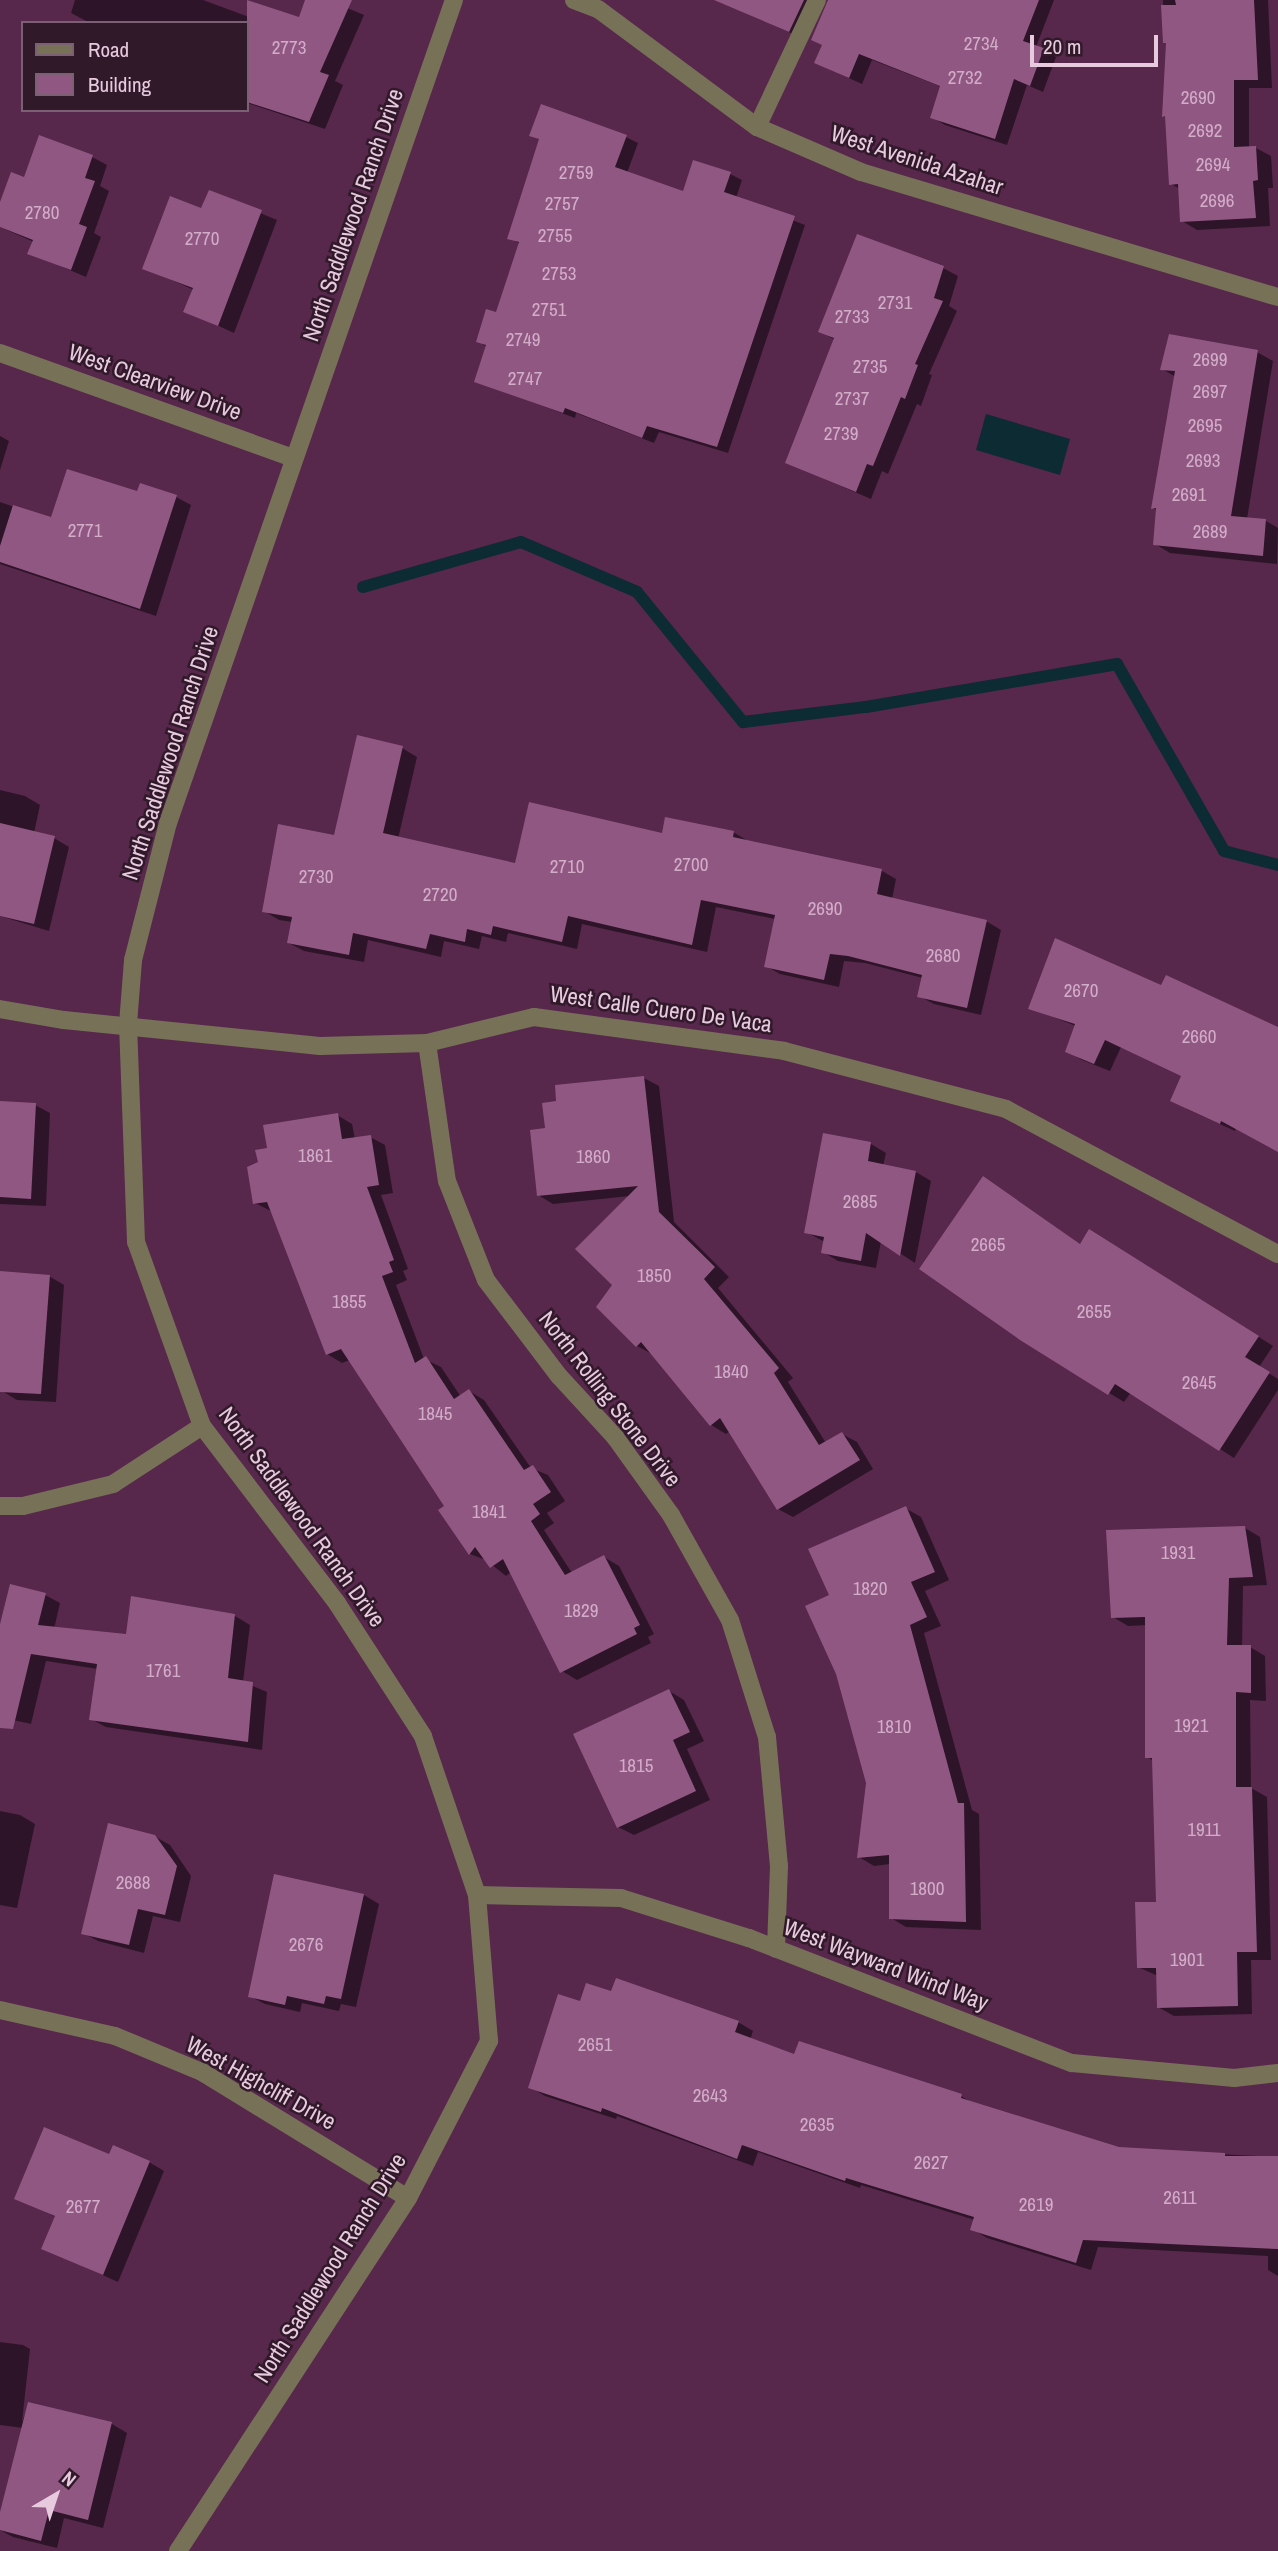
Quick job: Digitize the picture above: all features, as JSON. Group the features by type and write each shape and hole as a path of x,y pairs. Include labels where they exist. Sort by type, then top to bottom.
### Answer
{"street":[{"name":"North Saddlewood Ranch Drive","path":"178,2551 408,2198 489,2041 477,1895 423,1736 337,1603 202,1426 136,1242 128,1024 133,960 168,823 454,0"},
{"name":"West Avenida Azahar","path":"574,0 598,9 757,127 861,172 1278,297"},
{"path":"757,127 817,0"},
{"name":"West Clearview Drive","path":"0,353 294,458"},
{"name":"West Calle Cuero De Vaca","path":"0,1009 64,1020 128,1024 320,1046 427,1043 534,1017 784,1051 1006,1109 1278,1254"},
{"name":"North Rolling Stone Drive","path":"427,1043 447,1181 486,1280 559,1376 615,1437 671,1515 730,1620 767,1737 779,1866 776,1949"},
{"path":"0,1506 23,1506 113,1484 202,1426"},
{"name":"West Wayward Wind Way","path":"477,1895 621,1898 776,1949 1072,2063 1234,2078 1278,2073"},
{"name":"West Highcliff Drive","path":"0,2010 115,2036 202,2072 408,2198"}],"shaded area":[{"path":"986,414 1070,439 1060,475 976,450"}],"building":[{"path":"247,0 299,17 305,0 352,0 320,72 329,75 309,122 248,102"},
{"path":"714,0 804,0 789,32"},
{"path":"828,0 1039,0 1023,41 1044,48 1030,86 1014,79 995,139 930,118 940,86 859,54 849,78 814,63 822,45 811,40"},
{"path":"1175,0 1254,0 1258,80 1234,80 1234,147 1256,146 1258,180 1253,181 1256,218 1180,222 1178,184 1169,185 1165,116 1162,117 1166,43 1163,43 1161,5 1176,5"},
{"path":"541,104 627,135 615,167 683,191 693,160 731,172 724,192 795,216 717,447 647,426 642,438 565,408 563,413 474,382 486,345 476,342 486,309 496,312 519,242 507,239 539,139 529,136"},
{"path":"39,135 93,155 85,178 95,181 79,224 87,227 71,270 27,254 33,240 0,227 0,202 11,172 24,177"},
{"path":"209,190 262,210 218,326 183,312 193,288 142,269 170,196 201,208"},
{"path":"857,234 944,266 934,298 943,301 915,364 918,365 905,399 901,397 873,466 867,464 856,492 785,463 834,338 818,332"},
{"path":"1169,334 1258,350 1231,516 1266,519 1263,556 1153,545 1156,508 1151,509 1175,371 1160,370"},
{"path":"67,469 137,491 140,483 177,495 140,609 0,562 0,546 13,505 51,517"},
{"path":"357,735 403,746 383,833 515,863 529,802 662,833 665,817 734,831 733,837 882,869 877,894 987,920 967,1008 917,997 922,975 848,956 830,954 824,980 764,967 775,915 701,900 692,945 568,916 562,942 493,926 491,935 467,929 465,942 430,934 426,949 353,933 349,955 287,943 292,917 262,912 278,824 334,835"},
{"path":"0,823 55,836 34,924 0,916"},
{"path":"1055,938 1161,985 1166,975 1278,1027 1278,1152 1221,1121 1220,1124 1170,1101 1181,1076 1105,1040 1094,1064 1065,1052 1075,1024 1028,1009"},
{"path":"644,1076 659,1212 715,1267 704,1279 779,1368 774,1373 819,1445 842,1432 860,1460 777,1510 720,1418 710,1426 641,1342 636,1347 596,1307 612,1285 575,1249 638,1186 537,1196 530,1130 545,1128 542,1103 556,1101 555,1085"},
{"path":"0,1101 36,1103 31,1199 0,1197"},
{"path":"338,1113 342,1139 371,1135 379,1185 367,1187 394,1260 389,1262 393,1272 382,1276 415,1363 426,1356 454,1399 469,1389 524,1470 533,1465 551,1492 533,1504 540,1514 531,1521 565,1575 604,1555 640,1625 634,1628 637,1634 560,1673 503,1559 490,1568 475,1547 469,1555 438,1510 444,1506 341,1349 326,1355 267,1202 253,1204 247,1167 258,1162 255,1150 267,1148 263,1125"},
{"path":"823,1133 871,1142 868,1161 916,1171 900,1256 866,1233 861,1261 821,1253 824,1237 804,1233"},
{"path":"983,1176 1080,1244 1089,1229 1259,1336 1245,1357 1270,1372 1219,1451 1115,1384 1108,1395 1020,1340 919,1269"},
{"path":"0,1271 50,1275 41,1394 0,1392"},
{"path":"906,1506 935,1572 911,1582 927,1617 910,1625 958,1803 964,1803 966,1922 889,1919 889,1855 857,1858 866,1783 836,1674 805,1606 829,1595 808,1549"},
{"path":"1245,1526 1253,1577 1229,1578 1227,1645 1251,1645 1251,1693 1236,1692 1236,1787 1252,1787 1257,1952 1237,1952 1238,2006 1157,2008 1156,1968 1137,1968 1135,1902 1156,1902 1152,1758 1145,1758 1145,1617 1111,1618 1106,1530"},
{"path":"10,1584 46,1593 38,1625 126,1634 131,1596 235,1614 228,1678 253,1682 248,1742 89,1720 97,1664 31,1654 13,1729 0,1728 0,1624"},
{"path":"669,1689 690,1732 673,1740 696,1791 617,1828 573,1734"},
{"path":"108,1823 155,1835 177,1866 165,1915 138,1909 129,1945 81,1934"},
{"path":"274,1874 364,1894 341,1999 326,1996 324,2004 287,1996 285,2005 248,1997"},
{"path":"616,1978 739,2021 735,2032 794,2054 799,2041 962,2094 961,2098 1119,2147 1225,2153 1225,2156 1278,2156 1278,2249 1083,2240 1076,2263 970,2230 974,2217 846,2178 845,2181 742,2145 737,2159 602,2108 601,2112 528,2088 558,1994 580,2001 586,1983 611,1991"},
{"path":"44,2127 109,2154 113,2145 150,2161 103,2275 41,2249 55,2216 14,2199"},
{"path":"28,2402 112,2422 88,2520 49,2510 41,2541 0,2530 0,2512"}],"waterway":[{"path":"363,587 521,542 637,592 743,722 866,707 1117,664 1224,851 1278,865"}]}
